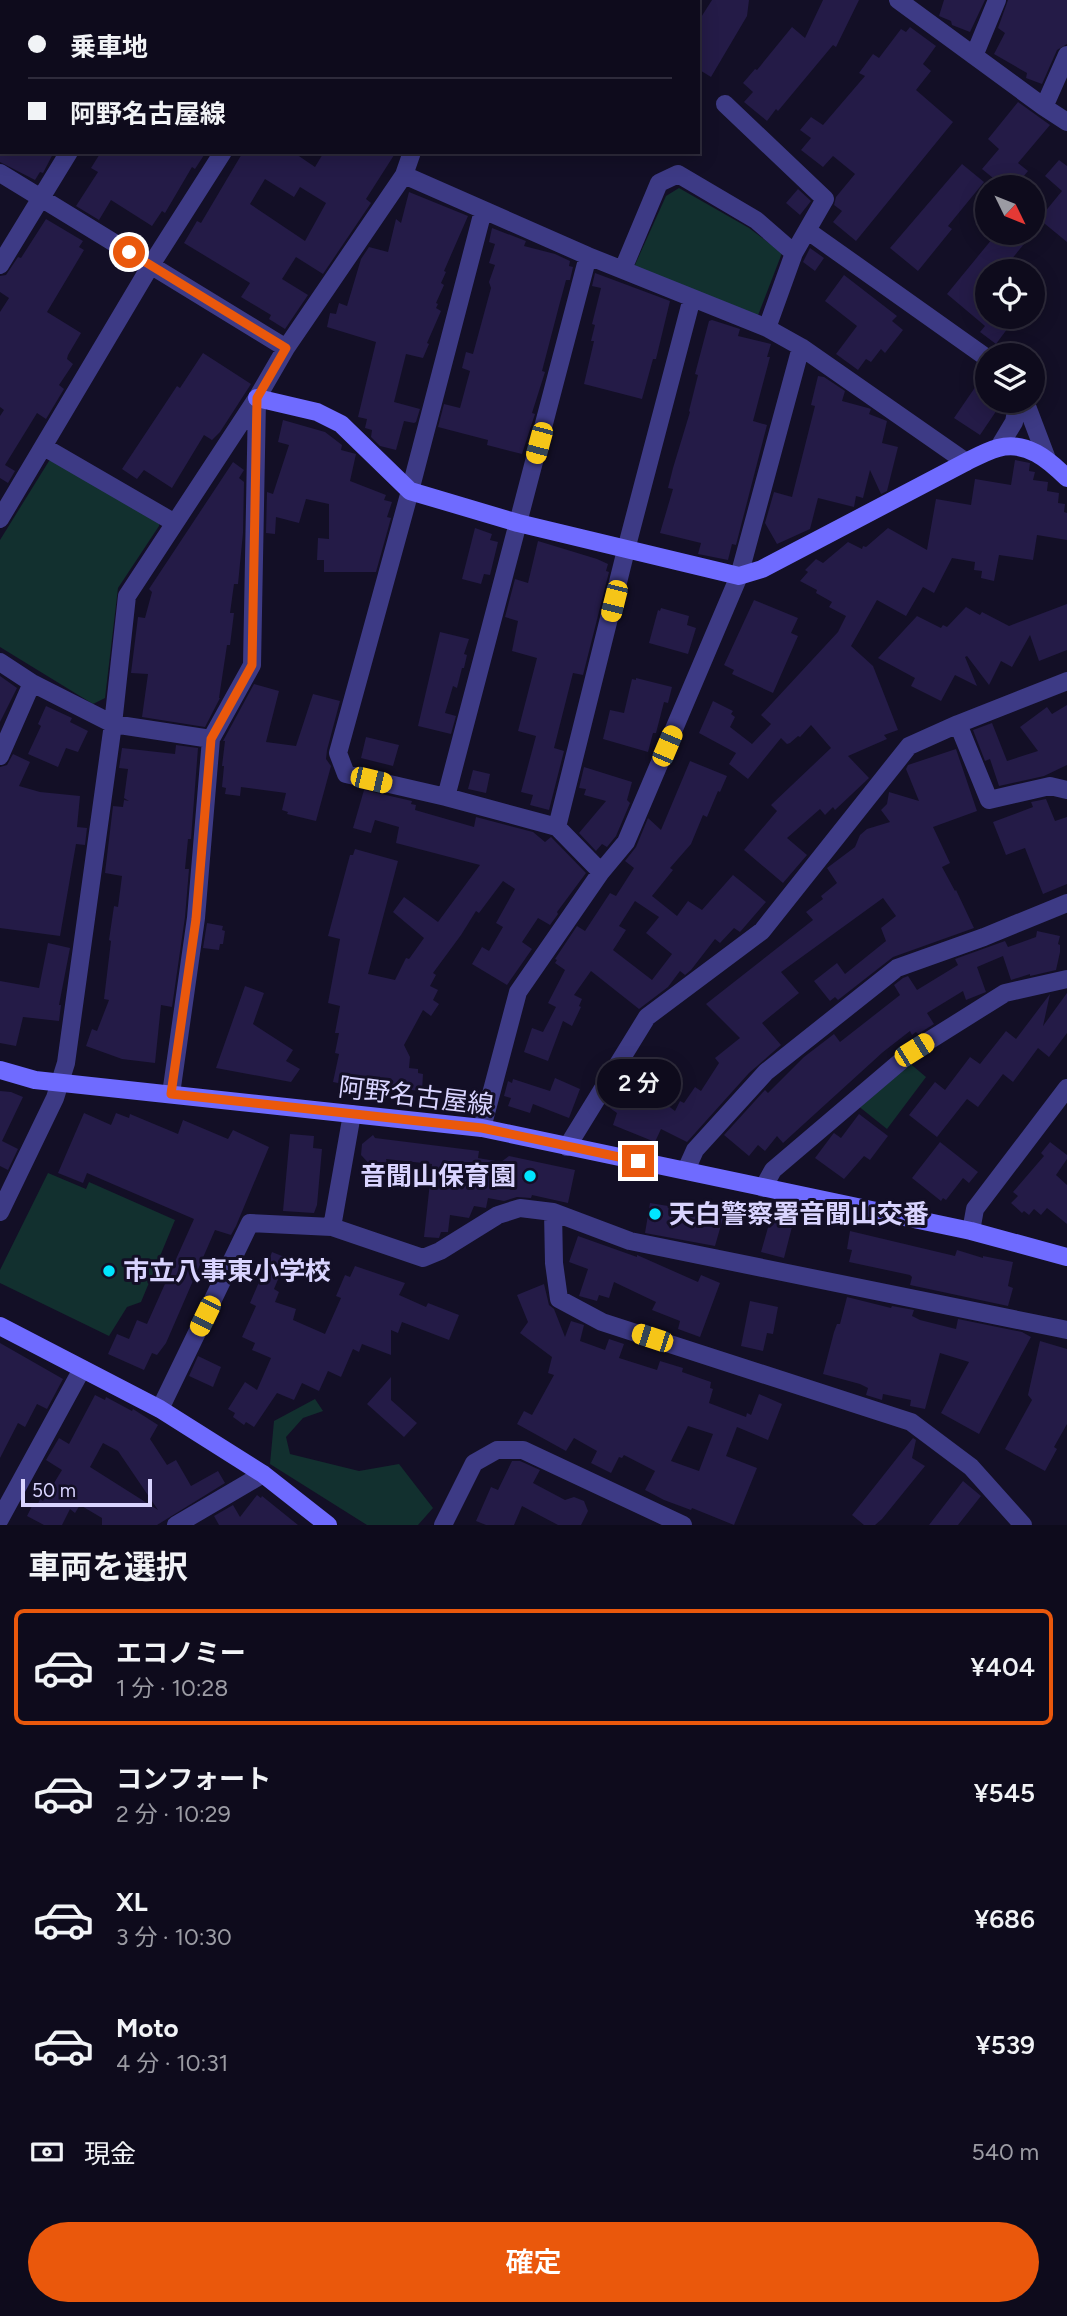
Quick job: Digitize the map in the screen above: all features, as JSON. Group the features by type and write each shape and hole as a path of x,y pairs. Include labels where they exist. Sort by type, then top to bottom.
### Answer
{"street":[{"path":"898,0 1067,122"},
{"path":"974,56 997,0"},
{"path":"1044,107 1067,55"},
{"path":"725,104 825,199 794,253 767,328"},
{"path":"0,265 68,154"},
{"path":"0,519 151,265 222,154"},
{"path":"0,1212 55,1098 66,1063 113,724 127,596 257,398 286,348 404,175 411,154"},
{"path":"0,173 286,348"},
{"path":"623,269 659,183 678,174 756,220 794,253"},
{"path":"404,175 588,256 767,328 801,347 966,462"},
{"path":"483,211 338,753 346,774 557,827 601,873"},
{"path":"808,230 975,349"},
{"path":"446,797 588,256"},
{"path":"557,827 692,298"},
{"path":"482,1128 518,992 625,842 738,576 801,347"},
{"path":"257,398 317,412 341,424 410,491 518,523 738,576 762,569 999,447 1024,447 1047,459 1067,478"},
{"path":"171,1094 196,919 211,739 252,665 257,398"},
{"path":"999,447 1014,422 1016,413"},
{"path":"1030,413 1047,459"},
{"path":"44,447 175,523"},
{"path":"0,662 32,683 113,724 211,739"},
{"path":"567,1147 647,1017 762,931 909,746 1067,681"},
{"path":"0,756 32,683"},
{"path":"958,724 989,800 1050,786 1067,790"},
{"path":"686,1170 695,1150 766,1072 897,968 984,937 1067,903"},
{"path":"763,1188 774,1170 914,1050 1005,993 1067,979"},
{"name":"阿野名古屋線","path":"0,1070 35,1080 482,1128 971,1231 1067,1257"},
{"path":"971,1231 975,1209 1067,1088"},
{"path":"332,1227 352,1114"},
{"path":"160,1409 250,1223 332,1227 423,1258 440,1251 498,1214 520,1208 553,1212 630,1241 1067,1330"},
{"path":"553,1212 554,1263 559,1299 602,1322 911,1422 971,1467 1023,1525"},
{"path":"0,1326 160,1409 263,1474 328,1525"},
{"path":"0,1519 82,1369"},
{"path":"443,1525 474,1463 496,1450 523,1450 682,1525"},
{"path":"176,1525 263,1474"}],"green space":[{"path":"679,188 749,228 782,253 757,318 634,267 666,196"},
{"path":"55,459 159,520 159,526 118,588 105,698 93,704 0,647 0,540 49,461"},
{"path":"907,1061 926,1077 887,1129 857,1105"},
{"path":"48,1173 86,1189 89,1182 175,1220 141,1302 127,1307 109,1336 0,1283 0,1270"},
{"path":"315,1399 323,1411 303,1418 286,1437 290,1454 359,1471 399,1464 433,1508 418,1525 367,1525 270,1464 274,1421"}],"building":[{"path":"712,0 749,0 747,16 711,77 700,70 700,19"},
{"path":"823,0 859,0 836,47 833,45 767,121 744,102 753,92 743,83 792,27 805,38"},
{"path":"944,0 985,0 970,32 939,16"},
{"path":"1008,0 1067,0 1067,44 1057,50 1042,84 1026,78 1027,73 994,54 1005,33 998,28"},
{"path":"910,27 936,46 923,64 931,71 916,90 953,122 856,241 833,222 842,211 834,205 836,197 855,174 833,156 823,167 801,150 811,138 800,130 811,117 823,125 865,76 859,73 873,54 879,58 901,29 906,32"},
{"path":"1018,102 1050,125 1018,163 1028,171 1025,175 989,175 982,169 999,149 988,139"},
{"path":"0,154 53,154 43,173 40,172 35,180 0,162"},
{"path":"100,154 205,154 195,169 192,167 165,213 162,211 152,226 111,200 99,220 76,206 98,172 91,168"},
{"path":"242,154 296,154 315,167 323,154 395,154 366,199 371,203 323,274 296,257 282,279 308,295 285,329 269,319 271,315 241,297 250,283 184,243 197,221 201,223","holes":["265,179 294,197 300,187 326,203 305,241 250,204"]},
{"path":"1059,160 1067,166 1067,242 1045,224 1045,212 1062,191 1045,176"},
{"path":"962,164 975,175 975,193 948,226 952,229 918,271 890,248"},
{"path":"798,189 811,201 800,215 786,203"},
{"path":"409,192 468,216 444,271 446,272 441,283 444,285 436,303 436,308 441,311 423,358 406,354 394,402 420,409 416,422 404,421 396,450 380,446 371,437 372,430 365,428 367,419 358,417 376,342 327,327 330,313 336,314 339,303 347,306 361,259 369,247 388,252 396,219 401,223"},
{"path":"46,219 83,241 79,247 84,250 47,312 81,333 68,355 67,359 73,364 59,385 64,389 46,419 37,413 5,465 15,471 8,483 0,478 0,416 4,410 0,407 0,312 9,298 0,292 0,276 6,275 18,257 21,258"},
{"path":"492,228 526,241 524,246 570,261 569,266 573,267 570,280 566,280 542,371 545,372 532,413 535,414 522,454 487,445 488,440 438,427 444,404 460,408 470,371 462,368 466,352 473,354 491,288 489,282 495,265 489,263 495,244 489,242"},
{"path":"987,245 1023,245 1012,259 976,259"},
{"path":"810,248 824,258 815,271 803,262"},
{"path":"975,260 975,318 947,294"},
{"path":"595,273 670,301 656,359 653,359 642,399 584,384 594,341 591,341 595,325 592,324 601,288 592,286"},
{"path":"844,275 897,316 892,321 903,330 885,353 881,349 871,362 866,359 858,370 836,354 857,326 825,301"},
{"path":"709,321 740,329 738,336 771,344 753,421 767,425 736,545 732,544 728,560 698,554 701,543 660,533 673,489 668,488 690,412 698,375 695,374"},
{"path":"982,329 1007,329 997,343 980,332"},
{"path":"203,353 251,384 220,432 212,440 204,435 172,488 144,470 137,479 122,469 177,386 180,388"},
{"path":"818,376 845,391 842,401 871,409 869,414 887,421 882,443 898,447 887,491 881,494 870,470 863,498 856,496 854,507 818,498 810,529 777,544 765,523 774,492 792,497 815,406 811,405"},
{"path":"975,387 975,413 995,413 980,435 954,418"},
{"path":"283,420 325,432 342,445 341,450 356,454 350,481 386,495 384,500 392,502 387,517 391,518 376,572 324,572 324,560 317,560 318,538 329,539 329,504 306,499 299,523 276,517 275,534 266,533 267,492 273,494 289,445 278,442"},
{"path":"1015,460 1030,463 1029,471 1035,472 1033,480 1048,482 1047,491 1059,493 1058,503 1065,504 1064,512 1067,513 1067,540 1037,535 1033,560 999,555 994,581 981,578 982,571 974,570 975,562 952,558 934,593 923,587 906,616 877,600 851,646 873,666 898,730 884,735 887,739 848,756 869,778 835,810 833,807 825,815 820,809 787,838 807,855 783,883 744,850 777,811 771,805 831,748 811,725 790,743 787,744 781,738 748,779 729,764 736,753 699,733 713,701 733,711 731,714 735,717 730,727 752,744 771,724 761,715 838,632 846,616 829,607 832,602 816,593 817,590 800,581 808,572 805,570 816,559 823,563 848,542 862,549 863,546 866,547 888,528 927,550 936,499 971,505 975,479 1011,485"},
{"path":"233,462 244,470 239,478 244,482 243,533 238,584 234,584 230,613 234,613 230,645 227,645 220,698 205,727 142,717 148,674 131,673 138,617 145,618 152,592 149,589"},
{"path":"475,528 492,534 490,540 498,542 490,575 484,574 481,584 462,579"},
{"path":"538,541 597,559 608,564 606,571 609,572 583,675 573,673 554,748 564,751 549,810 530,805 533,795 521,792 536,736 518,731 537,658 512,651 518,621 505,617 515,579 528,583"},
{"path":"754,600 798,618 791,633 798,636 773,693 732,674 734,670 724,665"},
{"path":"1067,604 1067,650 1039,661 1030,635 1012,667 1001,661 989,685 967,656 965,657 977,686 955,675 941,701 911,686 915,678 878,658 917,616 941,628 943,625 947,627 966,607 1009,626"},
{"path":"661,608 689,616 687,625 696,628 688,654 649,643 658,610"},
{"path":"440,632 469,639 464,654 467,655 464,668 457,688 453,686 445,713 456,716 451,734 418,726"},
{"path":"0,676 17,688 0,722"},
{"path":"632,679 672,687 668,703 664,702 648,752 603,739 610,710 624,713"},
{"path":"254,684 279,691 266,742 296,746 313,694 340,701 327,750 326,759 331,766 316,821 287,814 288,812 282,810 286,793 241,787 240,796 225,794 226,788 222,787 223,741"},
{"path":"1067,705 1067,765 1044,776 999,786 990,759 985,761 973,730 992,723 1007,761 1038,751 1020,727 1047,707 1052,714"},
{"path":"46,706 72,718 70,722 88,731 78,752 66,748 58,767 28,754 41,726 38,724"},
{"path":"366,737 399,745 393,766 361,758"},
{"path":"176,745 198,748 191,839 188,839 185,869 189,869 185,917 172,1007 161,1005 155,1063 122,1059 86,1046 92,1029 97,1031 109,1000 104,999 109,940 114,906 118,907 122,876 105,873 113,806 123,807 124,800 129,801 124,798 128,769 119,768 122,748 175,754"},
{"path":"956,749 977,811 933,827 950,863 942,867 974,928 893,957 838,1000 835,997 830,1001 814,981 837,963 845,974 886,941 881,928 896,916 883,898 781,972 799,993 762,1023 781,1045 749,1073 687,1142 661,1129 655,1142 613,1125 617,1113 610,1108 633,1079 675,1111 680,1101 684,1103 695,1087 701,1091 719,1063 715,1058 740,1038 706,1004 813,920 806,912 823,899 821,896 837,883 827,868 855,847 860,835 867,829 890,822 881,810 887,804 889,792 919,801 906,769 908,765"},
{"path":"13,754 30,762 19,786 40,792 80,796 77,827 87,828 85,845 76,844 60,936 0,928 0,767 7,765"},
{"path":"690,761 727,776 707,817 703,815 691,844 670,868 673,870 652,896 677,916 688,901 702,910 733,875 766,902 740,932 734,928 720,943 715,939 691,970 685,975 680,971 668,987 639,1009 591,971 574,995 582,999 572,1026 563,1021 548,1061 524,1052 532,1028 543,1032 556,1007 548,1003 565,970 555,963 555,959 577,926 585,931 610,893 616,896 634,868 625,861 636,847 648,818 661,830","holes":["635,901 659,917 646,933 672,954 652,980 613,950 626,930 619,926"]},
{"path":"584,767 632,782 627,800 630,803 616,836 607,847 602,844 596,851 579,833 606,801 584,795 586,789 579,788"},
{"path":"473,770 490,774 486,793 468,789"},
{"path":"364,790 412,801 411,804 416,805 415,810 474,827 476,817 533,832 545,842 551,837 586,873 550,925 538,918 522,942 532,949 507,985 472,964 482,947 489,951 503,927 496,923 515,889 503,881 479,913 476,911 433,973 436,975 430,986 438,990 433,1000 439,1004 431,1016 423,1010 404,1045 410,1057 409,1068 418,1069 418,1073 423,1074 422,1091 358,1087 333,1082 339,1054 335,1053 339,1033 335,1033 340,1006 328,1003 340,939 328,936 350,855 353,855 355,849 398,861 368,974 395,980 406,958 409,959 424,938 393,912 404,897 438,922 480,865 396,843 399,827 375,820 371,833 353,828"},
{"path":"1046,799 1055,821 1067,817 1067,884 1043,894 1025,848 1006,855 993,822 1033,807 1031,802"},
{"path":"207,923 223,926 223,944 220,944 219,950 203,948"},
{"path":"1037,931 1060,936 1056,970 1011,980 1003,956 977,967 986,992 966,1000 963,991 927,1013 934,1024 918,1034 916,1032 912,1035 910,1031 883,1052 783,1143 777,1136 765,1151 758,1145 749,1156 724,1135 765,1090 768,1093 804,1057 834,1034 840,1042 900,995 894,985 903,978 908,976 917,990 958,965 955,959 1005,941 1008,947 1036,937"},
{"path":"48,943 70,948 59,1005 59,1021 23,1017 16,1046 0,1043 0,981 39,988"},
{"path":"245,986 264,993 253,1024 293,1050 286,1061 300,1069 291,1082 216,1068"},
{"path":"1067,993 1067,1033 1049,1057 1038,1048 1013,1082 1003,1074 978,1107 967,1099 937,1137 909,1115 935,1082 945,1090 970,1057 980,1064 1006,1031 1016,1039 1050,994 1043,1026"},
{"path":"555,1078 580,1089 569,1118 533,1104 530,1113 508,1106 511,1098 504,1096 508,1081 512,1083 513,1079 550,1091"},
{"path":"0,1091 23,1097 2,1141 18,1149 8,1170 0,1166"},
{"path":"84,1113 111,1125 116,1113 129,1118 130,1114 178,1134 183,1120 228,1139 233,1130 269,1147 231,1235 215,1230 166,1343 157,1355 152,1353 144,1370 108,1354 117,1334 129,1339 137,1320 147,1324 194,1219 87,1173 83,1183 58,1173"},
{"path":"859,1114 888,1136 870,1160 864,1156 844,1179 815,1158 834,1133 841,1138"},
{"path":"290,1134 314,1136 313,1148 322,1149 314,1213 283,1211"},
{"path":"373,1135 375,1138 479,1151 478,1158 501,1162 509,1156 575,1170 568,1203 532,1195 531,1198 517,1197 504,1201 488,1198 486,1208 474,1206 469,1218 450,1215 448,1232 441,1232 439,1238 424,1237 432,1164 386,1159 394,1190 361,1155 362,1144"},
{"path":"940,1142 978,1172 969,1183 963,1178 946,1200 943,1198 941,1201 912,1178"},
{"path":"1050,1142 1067,1155 1056,1175 1067,1185 1067,1224 1047,1208 1041,1215 1034,1209 1029,1215 1024,1211 1022,1213 1011,1203 1018,1196 1013,1192 1044,1156 1041,1153"},
{"path":"650,1203 716,1214 723,1218 715,1246 645,1233"},
{"path":"771,1217 793,1223 784,1258 761,1252"},
{"path":"850,1231 955,1256 957,1250 983,1258 1013,1262 1008,1286 1013,1288 1008,1306 910,1285 910,1275 849,1262 852,1250 847,1249"},
{"path":"578,1236 637,1255 698,1282 701,1275 720,1283 700,1337 678,1329 680,1321 652,1310 656,1302 614,1282 609,1298 599,1295 597,1301 579,1296 588,1269 569,1262"},
{"path":"272,1252 287,1258 274,1289 279,1292 275,1302 296,1309 293,1320 325,1334 341,1298 336,1296 345,1275 350,1277 355,1266 405,1283 399,1295 426,1307 428,1303 459,1315 449,1340 402,1322 398,1333 391,1330 391,1355 362,1344 359,1352 353,1349 341,1377 328,1371 319,1391 302,1383 294,1400 277,1393 254,1427 246,1422 244,1425 233,1417 235,1413 228,1409 245,1382 257,1390 271,1358 252,1350 255,1343 242,1337 256,1306 250,1303"},
{"path":"544,1284 549,1305 554,1309 565,1337 571,1321 584,1325 580,1341 605,1350 609,1339 624,1344 619,1358 657,1370 660,1361 683,1368 682,1372 711,1382 710,1388 713,1389 709,1403 746,1417 747,1413 751,1415 759,1394 782,1404 768,1440 737,1427 726,1456 757,1468 734,1525 664,1500 645,1490 655,1471 624,1455 619,1457 611,1473 591,1463 597,1451 574,1438 566,1451 517,1424 524,1411 532,1415 554,1375 548,1373 552,1357 520,1333 528,1322 517,1295","holes":["688,1426 713,1434 699,1471 671,1461"]},
{"path":"847,1297 891,1308 914,1310 912,1316 920,1320 956,1329 958,1319 1022,1332 1031,1337 979,1434 941,1413 969,1362 940,1353 925,1409 910,1406 911,1400 883,1394 882,1400 866,1395 868,1388 860,1384 823,1374"},
{"path":"750,1301 778,1307 773,1334 767,1333 763,1351 741,1346"},
{"path":"1040,1341 1067,1349 1067,1424 1045,1471 1005,1449 1032,1400 1028,1395"},
{"path":"0,1343 63,1379 47,1409 37,1404 25,1427 18,1423 0,1458"},
{"path":"198,1356 221,1367 213,1387 189,1376"},
{"path":"391,1377 391,1400 417,1423 404,1437 367,1404"},
{"path":"95,1395 105,1400 106,1397 132,1411 133,1409 158,1425 150,1439 167,1465 176,1460 191,1486 218,1471 225,1483 157,1525 102,1525 102,1518 80,1505 75,1513 70,1509 62,1525 44,1525 27,1516 33,1504 37,1506 40,1499 43,1501 62,1470 46,1460 59,1438 69,1444","holes":["103,1443 118,1451 158,1510 90,1467"]},
{"path":"913,1438 916,1440 912,1458 925,1466 882,1519 875,1525 864,1525 852,1515"},
{"path":"512,1461 520,1461 540,1470 533,1483 565,1500 574,1497 584,1501 588,1511 581,1525 558,1525 522,1506 514,1525 486,1525 476,1521 491,1487 498,1490"},
{"path":"963,1481 981,1496 958,1525 929,1525"},
{"path":"257,1495 261,1498 262,1496 298,1525 219,1525 214,1516 233,1505 240,1517"}],"place":[{"name":"音聞山保育園","path":"530,1176"},
{"name":"天白警察署音聞山交番","path":"655,1214"},
{"name":"市立八事東小学校","path":"109,1271"}],"route":[{"path":"129,252 286,348 257,398 252,665 211,739 196,919 171,1094 482,1128 638,1161"}]}
